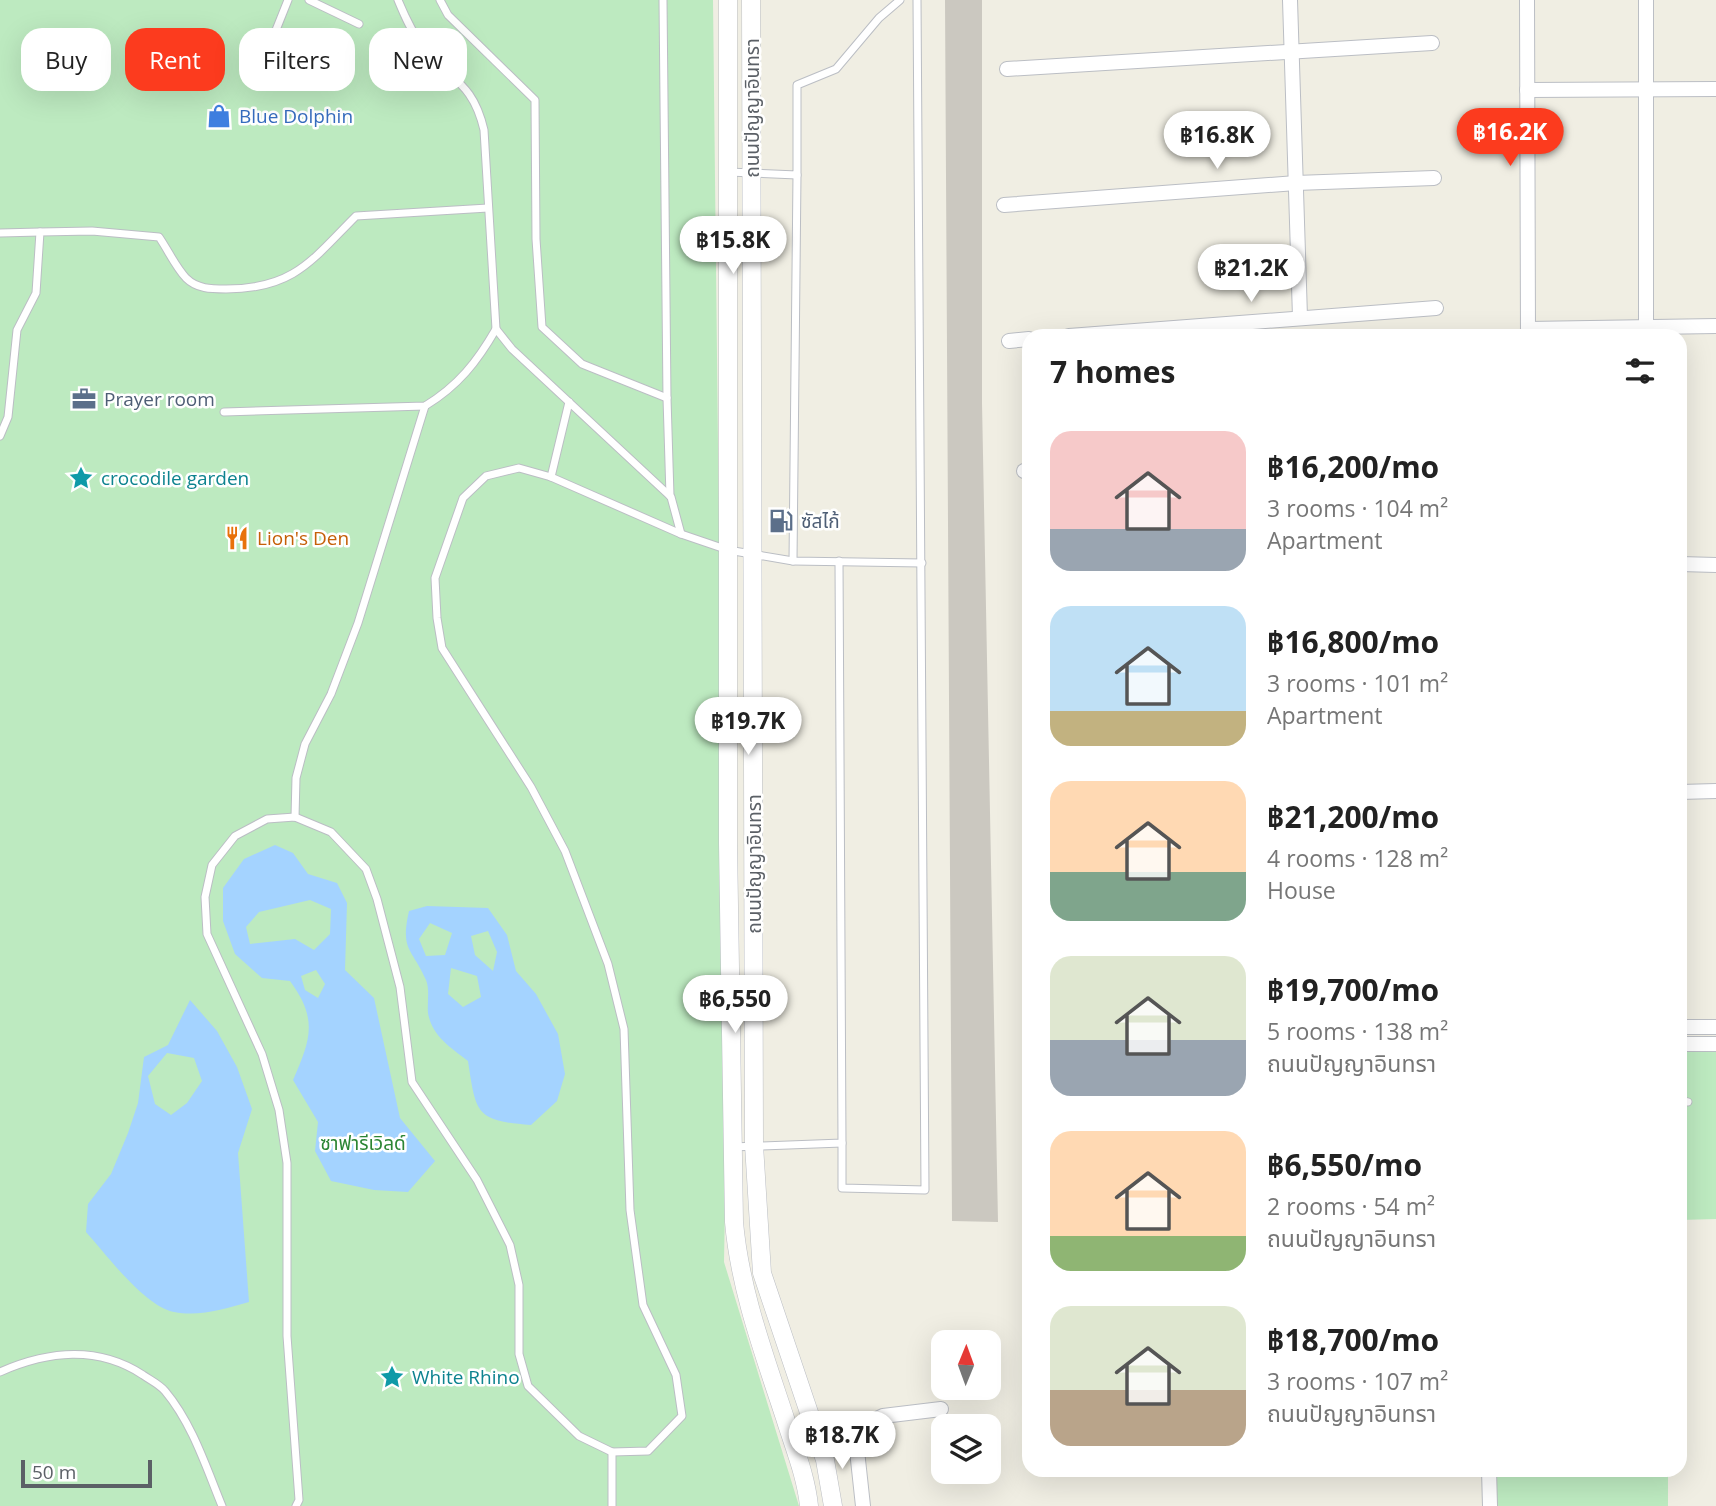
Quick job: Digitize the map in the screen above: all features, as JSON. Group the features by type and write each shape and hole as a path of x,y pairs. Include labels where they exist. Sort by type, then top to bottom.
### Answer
{"street":[{"name":"ถนนปัญญาอินทรา","path":"728,0 728,550 733,1147 737,1258 751,1312 798,1457 808,1506"},
{"name":"ถนนปัญญาอินทรา","path":"751,0 755,552 754,1145 762,1273 821,1446 833,1506"},
{"path":"1290,0 1300,317"},
{"path":"1527,0 1528,329"},
{"path":"1646,0 1646,329"},
{"path":"1007,69 1432,43"},
{"path":"1527,90 1716,89"},
{"path":"1004,205 1296,183 1434,178"},
{"path":"1154,329 1436,308"},
{"path":"1674,329 1716,326"},
{"path":"1009,341 1022,340"},
{"path":"1687,564 1716,565"},
{"path":"1687,792 1716,791"},
{"path":"1687,1027 1716,1027"},
{"path":"1687,1044 1716,1044"},
{"path":"821,1446 855,1432 883,1416 941,1409"},
{"path":"855,1432 863,1506"},
{"path":"1489,1477 1490,1506"}],"lane":[{"path":"277,28 288,0"},
{"path":"309,0 359,24"},
{"path":"224,412 425,406 449,391 477,362 496,329 484,130 478,105 457,77 425,49 408,26 398,0"},
{"path":"440,0 448,15 535,100 536,239 542,327 582,364 667,398"},
{"path":"663,0 670,497 681,534"},
{"path":"793,561 797,85 836,69 879,18 900,0"},
{"path":"839,561 842,1188 925,1190 917,0"},
{"path":"729,172 797,175"},
{"path":"0,233 92,231 159,237 187,279 204,289 240,289 286,280 312,261 356,216 488,208"},
{"path":"0,436 8,417 17,330 36,293 40,232"},
{"path":"496,329 512,349 670,497"},
{"path":"551,477 569,402"},
{"path":"295,817 296,778 305,744 331,694 358,623 425,406"},
{"path":"296,1506 299,1500 287,1336 287,1163 279,1110 261,1054 206,934 205,897 212,865 234,836 267,819 295,817 331,832 366,869 377,899 400,987 412,1082 477,1180 510,1245 519,1285 519,1354 528,1386 579,1436 612,1452 649,1451 682,1416 676,1375 643,1305 630,1210 624,1030 608,964 565,851 531,787 442,648 436,618 435,578 463,499 486,476 519,468 551,477 681,534 728,550 755,552 793,561 922,563"},
{"path":"733,1147 842,1143"},
{"path":"0,1372 33,1358 94,1354 132,1368 164,1389 192,1433 222,1506"},
{"path":"612,1452 612,1506"}],"green space":[{"name":"ซาฟารีเวิลด์","path":"0,0 713,0 726,1154 724,1262 799,1506 0,1506"},
{"path":"1687,1037 1716,1037 1716,1219 1687,1220"},
{"path":"1495,1477 1668,1477 1668,1506 1495,1506"}],"water":[{"path":"275,845 293,853 308,874 337,883 347,903 345,970 374,998 400,1118 435,1161 408,1192 374,1190 331,1181 315,1151 318,1122 293,1080 304,1053 309,1029 305,1007 290,981 262,978 235,954 223,921 223,888 244,859","holes":["310,900 331,909 330,934 314,950 295,939 250,944 246,927 259,912","316,970 325,984 318,998 305,990 301,976"]},
{"path":"427,906 488,908 507,935 516,971 536,994 558,1034 565,1074 557,1101 531,1125 499,1121 482,1111 473,1092 468,1061 433,1028 428,1013 427,984 407,942 409,911","holes":["430,923 452,933 445,955 426,956 419,939","488,931 497,952 493,971 475,955 471,936","451,968 477,976 481,997 463,1007 448,994"]},
{"path":"190,1000 217,1031 237,1067 252,1109 238,1153 249,1302 212,1312 193,1314 162,1308 126,1278 86,1232 88,1204 111,1174 138,1103 144,1057 168,1045","holes":["167,1053 194,1058 202,1081 187,1103 171,1115 155,1104 148,1076"]}],"building":[{"path":"945,0 982,0 982,403 998,1222 952,1221"}],"place":[{"name":"Blue Dolphin","path":"219,116"},
{"name":"Prayer room","path":"84,399"},
{"name":"crocodile garden","path":"81,478"},
{"name":"ซัสไก้","path":"781,521"},
{"name":"Lion's Den","path":"237,538"},
{"name":"White Rhino","path":"392,1377"}]}
